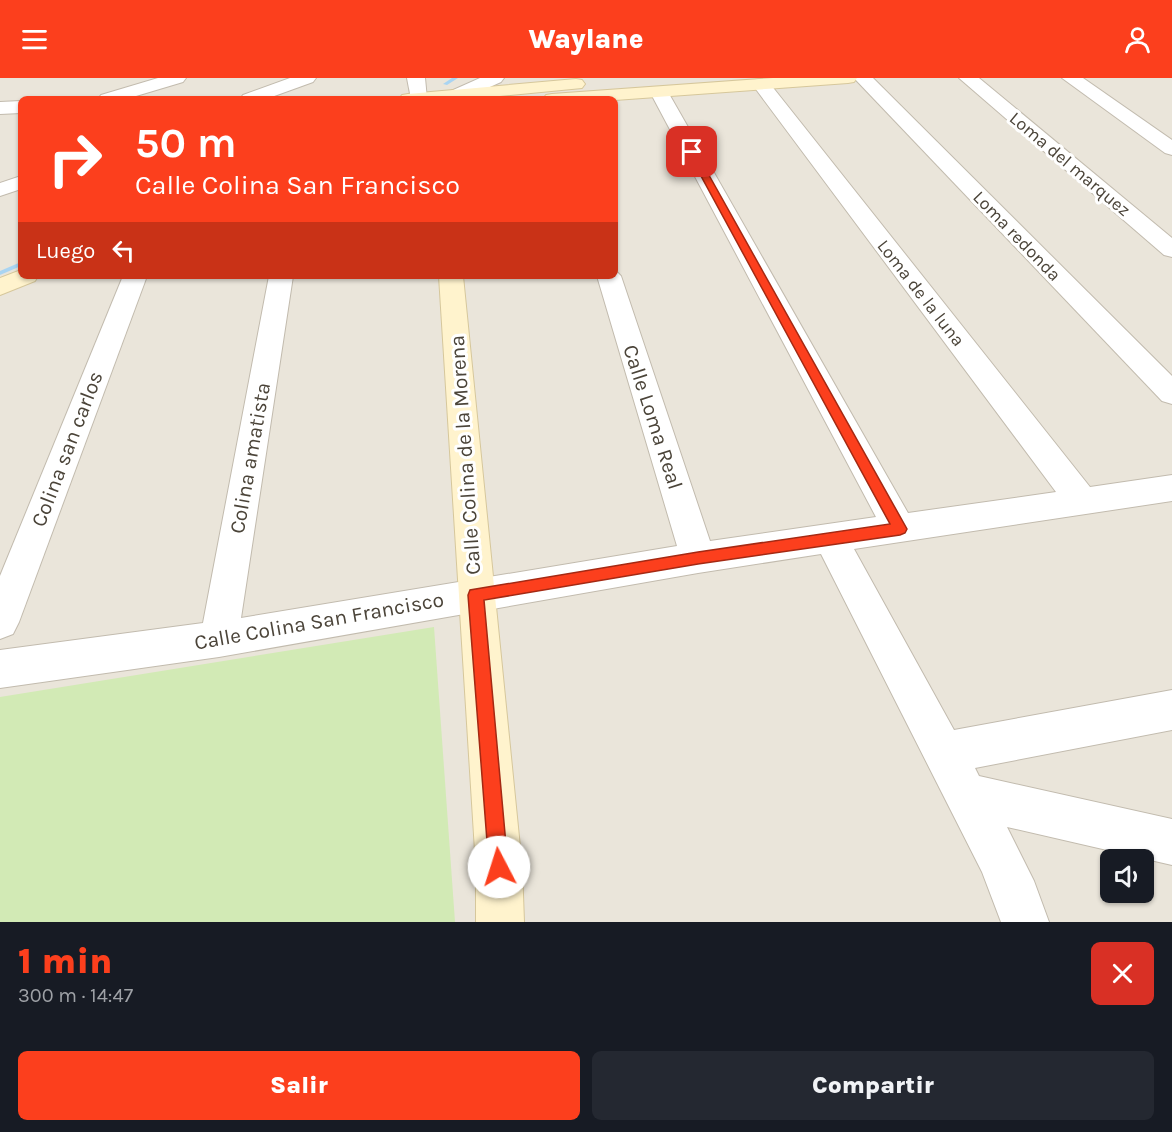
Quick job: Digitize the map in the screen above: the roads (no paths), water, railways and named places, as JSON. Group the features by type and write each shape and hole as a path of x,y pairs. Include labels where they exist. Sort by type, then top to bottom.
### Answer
{"street":[{"path":"117,96 177,78"},
{"path":"257,96 307,78"},
{"path":"416,78 416,96"},
{"path":"455,96 495,78"},
{"path":"455,96 659,85 761,84 848,78"},
{"name":"Loma redonda","path":"863,78 1172,394"},
{"name":"Loma del marquez","path":"968,78 1172,250"},
{"path":"1071,78 1172,149"},
{"name":"Loma de la luna","path":"761,84 1082,501"},
{"path":"576,96 659,85"},
{"path":"659,85 900,529"},
{"path":"0,108 18,107"},
{"path":"0,190 18,183"},
{"path":"0,263 18,255"},
{"path":"0,287 19,279"},
{"name":"Colina san carlos","path":"0,622 134,279"},
{"name":"Colina amatista","path":"219,639 280,279"},
{"name":"Calle Colina de la Morena","path":"452,279 499,867 500,922"},
{"name":"Calle Loma Real","path":"610,279 698,558"},
{"name":"Calle Colina San Francisco","path":"0,669 219,639 698,558 1172,488"},
{"path":"831,540 998,855 1025,922"},
{"path":"943,753 1172,710"},
{"path":"965,795 1172,842"}],"waterway":[{"path":"445,84 456,78"},
{"path":"0,273 18,265"}]}
